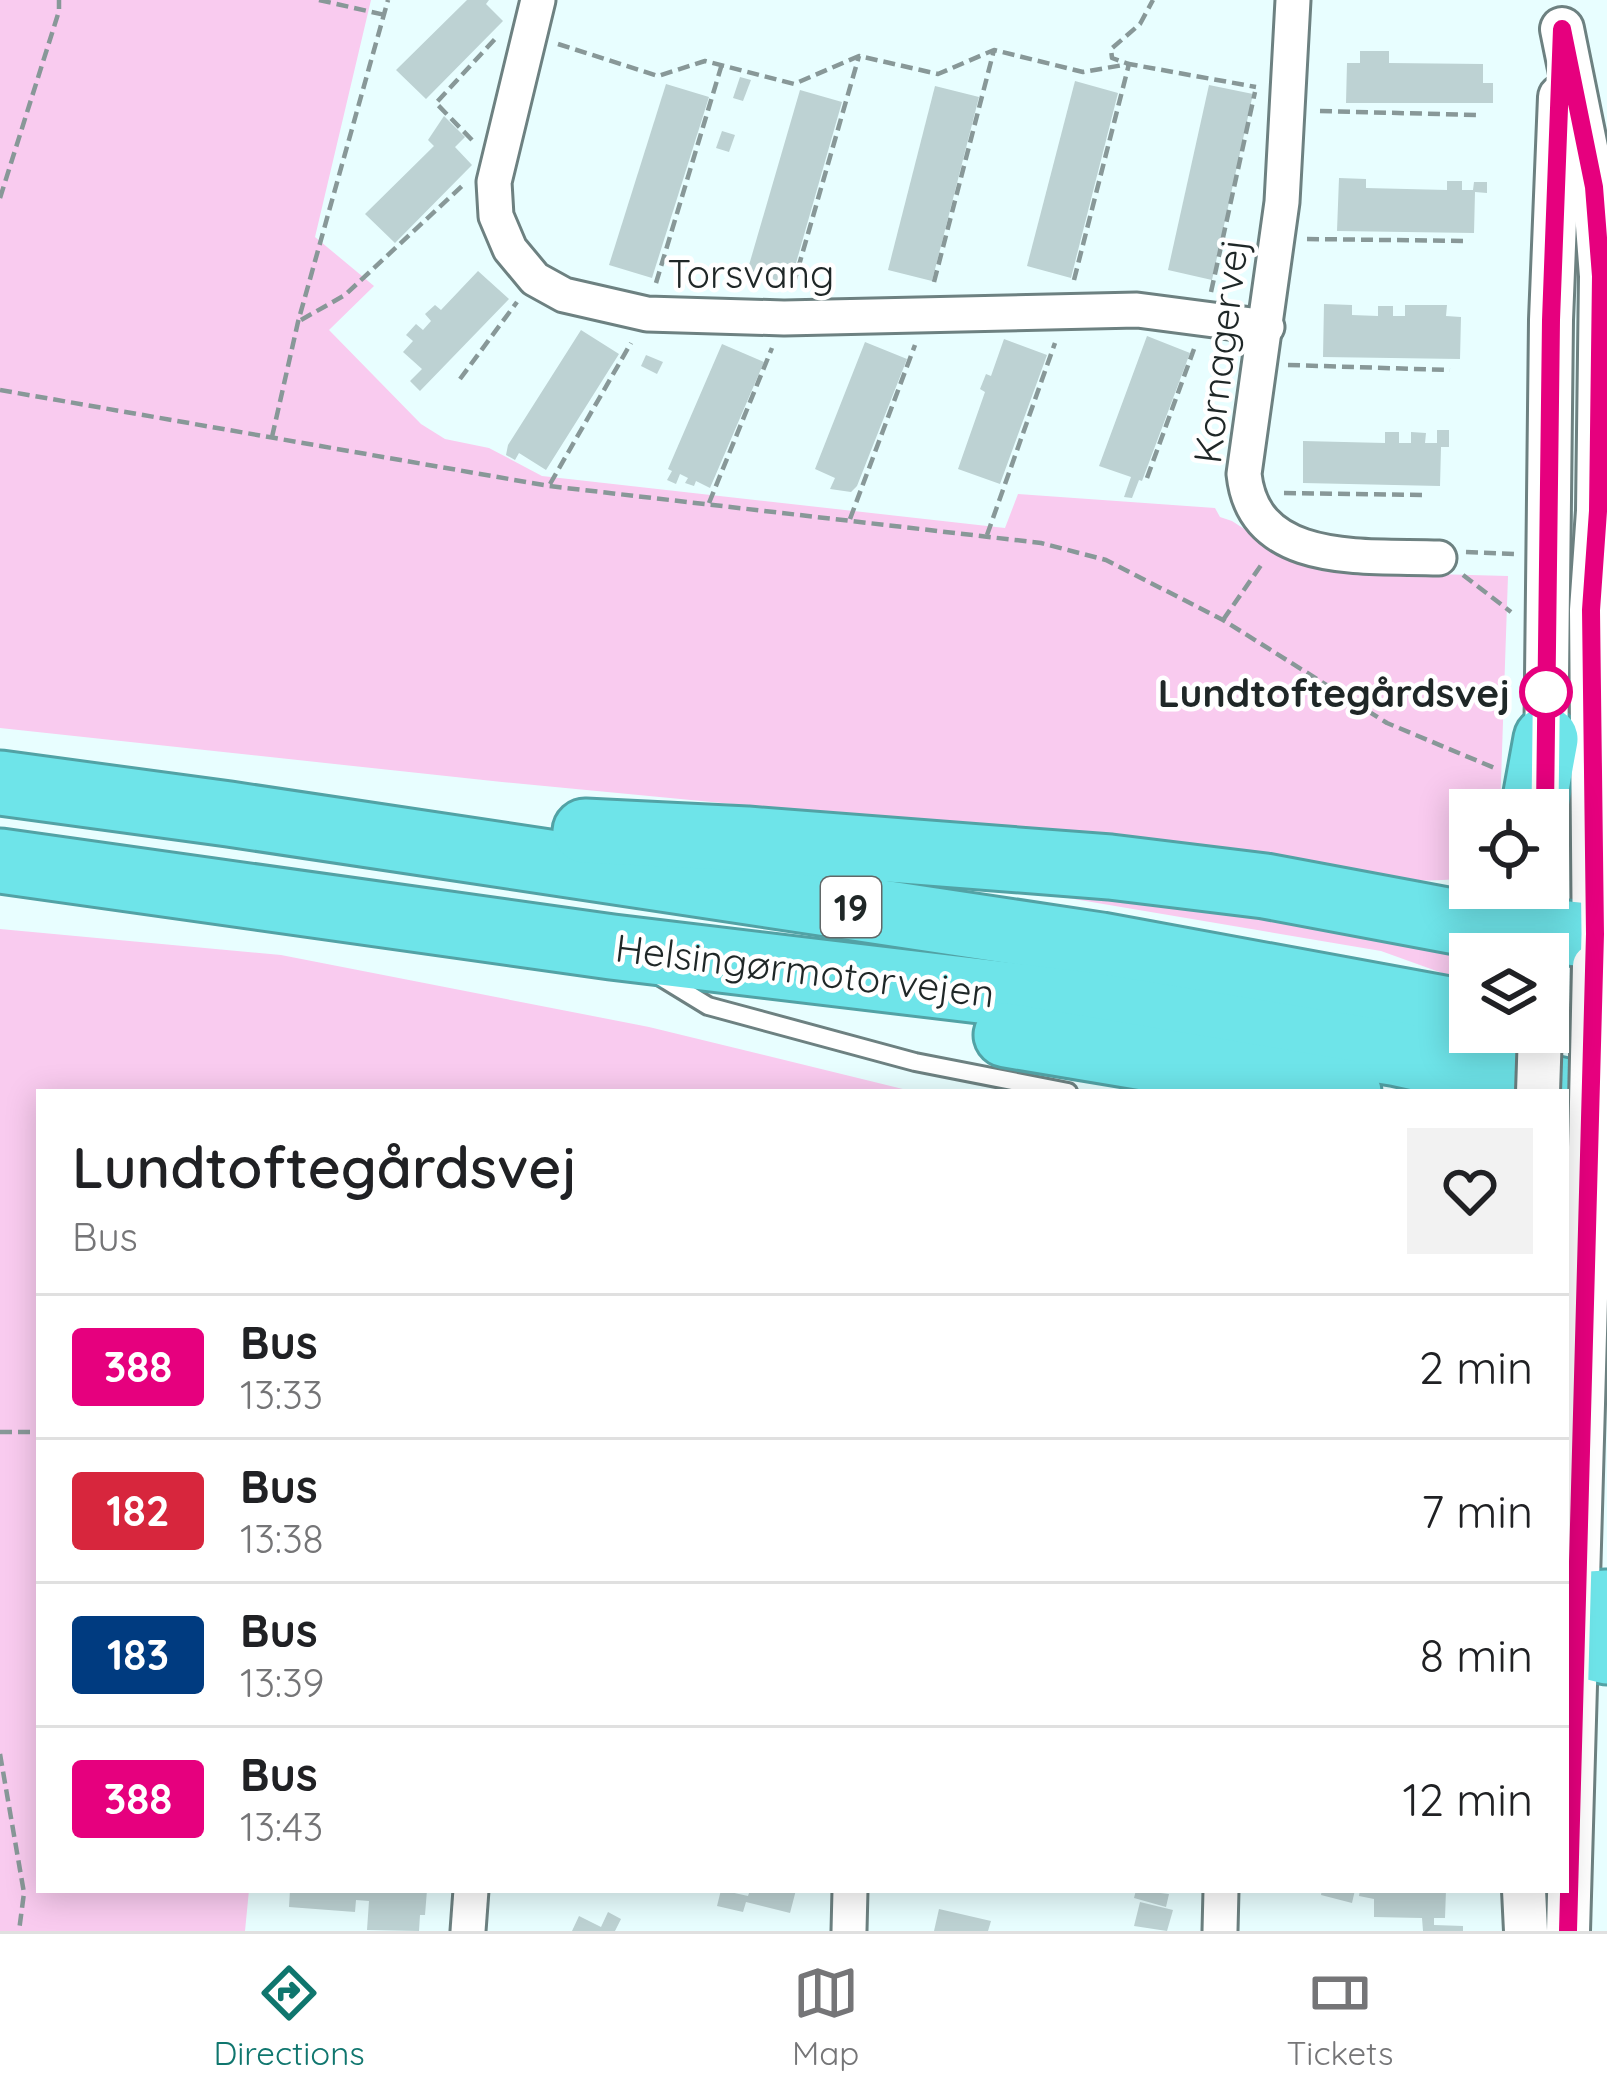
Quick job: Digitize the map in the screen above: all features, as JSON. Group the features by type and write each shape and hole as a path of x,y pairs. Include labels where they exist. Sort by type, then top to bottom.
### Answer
{"highway":[{"name":"Helsingørmotorvejen","path":"0,783 1101,945 1449,1009"},
{"path":"229,814 747,839 1110,867 1367,904 1468,933"},
{"name":"Helsingørmotorvejen","path":"0,861 612,947 1089,1004 1398,1054 1511,1089"},
{"path":"1367,904 1449,900"},
{"path":"612,947 873,1013 1331,1089"},
{"path":"1569,982 1595,1115"}],"street":[{"name":"Kornagervej","path":"1287,540 1259,522 1244,474 1277,239 1278,96 1293,0"},
{"path":"1562,933 1543,781 1580,595 1601,276 1594,187 1563,15"},
{"path":"534,21 483,180 510,249 535,279"},
{"name":"Torsvang","path":"535,279 564,295 647,314 784,318 1137,310 1267,327"},
{"path":"1287,540 1317,552 1439,558"},
{"path":"1543,781 1580,595"},
{"path":"1543,781 1607,725"},
{"path":"1539,1089 1546,1053"},
{"path":"1568,1931 1583,1626 1595,1115"},
{"path":"468,1931 471,1893"},
{"path":"849,1931 850,1893"},
{"path":"1220,1931 1221,1893"},
{"path":"1524,1893 1526,1931"}],"lane":[{"path":"612,947 707,1006 915,1062 1053,1089"}],"path":[{"path":"0,198 59,0"},
{"path":"319,0 385,15"},
{"path":"272,437 298,322 388,0"},
{"path":"1154,0 1140,24 1111,49 1112,58 1278,96 1476,115"},
{"path":"298,322 345,295 483,180 480,148 436,103 516,16 658,76 705,61 794,84 859,56 938,74 994,50 1083,72 1130,64"},
{"path":"709,503 784,318 859,56"},
{"path":"1219,80 1220,69"},
{"path":"1147,478 1278,96"},
{"path":"1277,239 1469,241"},
{"path":"460,379 535,279"},
{"path":"1261,365 1450,370"},
{"path":"0,390 549,486 1041,543 1106,560 1223,620 1387,722 1543,781"},
{"path":"1246,492 1422,495"},
{"path":"1223,620 1251,577 1287,540"},
{"path":"1448,551 1580,595 1513,614 1439,558 1448,551"},
{"path":"0,1432 36,1432"},
{"path":"0,1754 24,1893 20,1931"}],"shaded area":[{"path":"0,0 371,0 315,237 374,286 329,330 421,424 445,439 489,448 542,476 1005,528 1018,494 1215,508 1220,517 1289,558 1321,571 1508,576 1501,789 1449,789 1449,879 1394,879 1244,853 0,728"},
{"path":"961,880 1198,897 1449,950 1449,975 1381,951"},
{"path":"0,929 281,955 649,1027 903,1089 36,1089 36,1893 249,1893 245,1931 0,1931"}],"building":[{"path":"467,0 489,0 486,4 503,21 426,99 396,70"},
{"path":"1360,51 1389,51 1389,63 1483,64 1483,83 1493,83 1493,103 1346,103 1347,63 1360,63"},
{"path":"740,77 751,80 743,101 733,98"},
{"path":"1075,81 1118,93 1071,278 1027,266"},
{"path":"666,84 709,97 652,278 609,265"},
{"path":"1209,85 1253,94 1212,280 1168,270"},
{"path":"935,86 979,97 932,281 888,270"},
{"path":"800,90 842,102 790,284 747,272"},
{"path":"444,116 465,137 455,147 472,165 395,243 365,214 434,146 428,140"},
{"path":"722,131 735,135 729,152 716,148"},
{"path":"1339,178 1366,179 1366,188 1447,190 1447,181 1462,181 1462,190 1473,190 1474,182 1487,182 1487,193 1475,192 1474,233 1337,231"},
{"path":"478,271 509,299 420,391 410,381 422,369 403,352 413,341 406,335 416,324 423,330 431,321 425,314 435,305 441,310"},
{"path":"1324,304 1352,305 1352,315 1378,316 1378,306 1393,306 1393,316 1405,316 1405,305 1447,305 1446,316 1461,317 1460,359 1323,357"},
{"path":"581,330 619,354 546,470 519,453 515,460 506,455 508,445"},
{"path":"1147,336 1190,353 1132,498 1124,497 1131,477 1099,466"},
{"path":"1004,339 1047,355 1000,484 958,469 985,392 980,389 986,374 991,376"},
{"path":"865,342 907,359 857,486 851,492 830,489 835,478 815,469"},
{"path":"722,344 764,362 710,488 696,481 694,486 685,483 688,478 680,474 676,484 667,480 672,471 668,469"},
{"path":"646,355 663,362 657,374 641,366"},
{"path":"1437,430 1449,430 1449,447 1441,447 1440,486 1303,483 1303,441 1385,443 1385,432 1399,432 1399,443 1411,443 1411,432 1426,433 1425,443 1437,443"},
{"path":"290,1893 427,1893 419,1931 367,1930 369,1901 356,1900 355,1912 289,1907"},
{"path":"720,1893 795,1893 790,1913 746,1902 743,1912 717,1906"},
{"path":"1135,1893 1169,1894 1166,1907 1134,1898"},
{"path":"1321,1893 1354,1893 1352,1903"},
{"path":"1446,1893 1445,1918 1434,1918 1434,1925 1463,1926 1463,1931 1423,1931 1422,1918 1374,1917 1374,1899 1359,1896"},
{"path":"1140,1902 1173,1910 1167,1931 1134,1926"},
{"path":"939,1909 991,1921 988,1931 934,1931"},
{"path":"608,1912 621,1919 615,1931 572,1931 579,1916 601,1927"}],"bus line":[{"name":"388","path":"1545,789 1551,320 1562,29 1594,187 1601,276 1598,511 1591,610 1595,934 1569,1890"},
{"name":"388","path":"1568,1931 1569,1893"}],"place":[{"name":"Lundtoftegårdsvej","path":"1546,692"}]}
